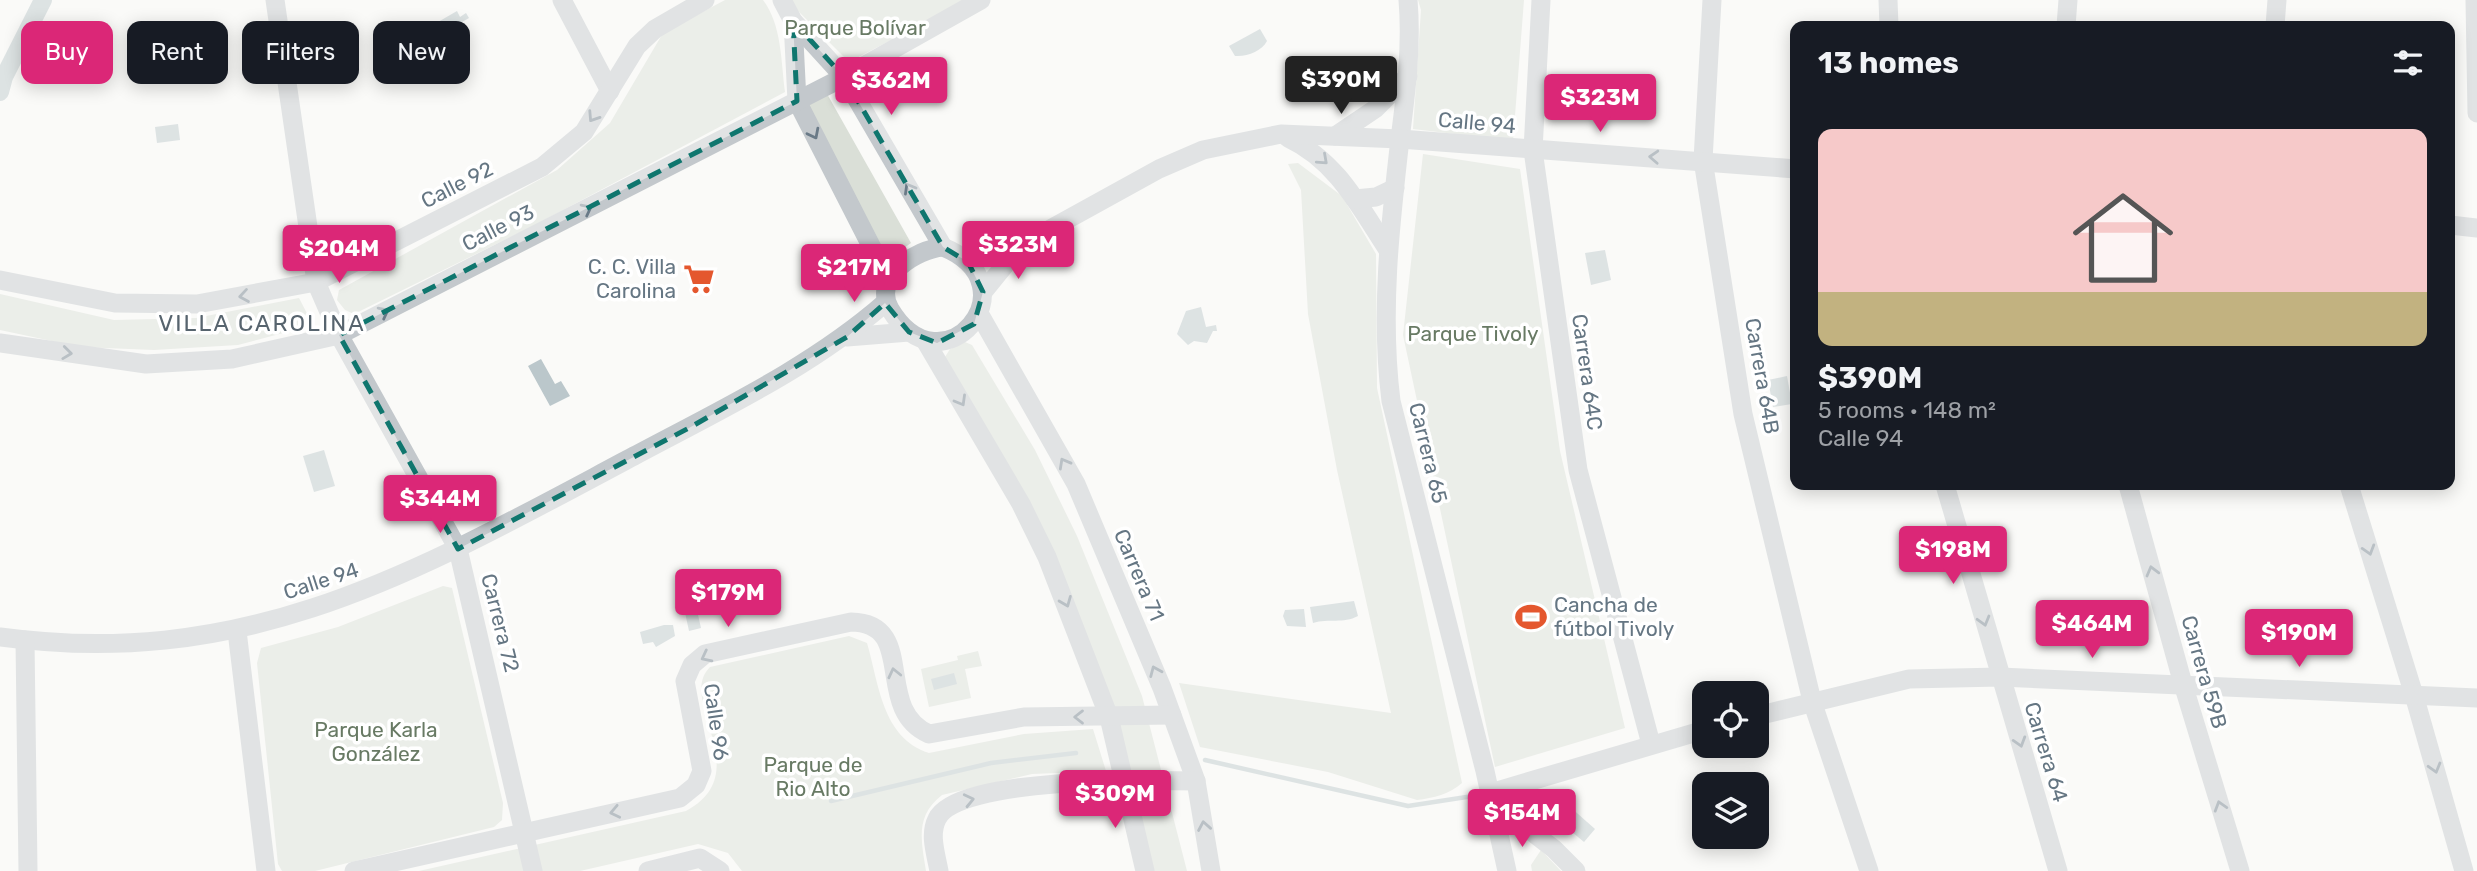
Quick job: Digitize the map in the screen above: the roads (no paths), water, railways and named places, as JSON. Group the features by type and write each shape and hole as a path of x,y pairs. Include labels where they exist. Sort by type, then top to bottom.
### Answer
{"street":[{"name":"Carrera 72","path":"275,0 316,282 339,335 458,549 533,871"},
{"path":"562,0 610,92"},
{"name":"Calle 92","path":"0,280 116,303 142,304 197,304 316,282 542,167 584,132 637,46 655,29 705,0"},
{"path":"782,0 793,21 844,77 943,247 968,262 981,280 983,292 980,315 974,324 950,340 926,342"},
{"name":"Calle 93","path":"0,343 146,364 232,359 339,335 844,77 981,0"},
{"name":"Carrera 65","path":"1408,0 1408,76 1388,250 1386,360 1391,401 1491,796 1507,871"},
{"name":"Carrera 64C","path":"1541,0 1533,150 1578,470 1651,744"},
{"name":"Carrera 64B","path":"1712,0 1703,160 1744,414 1812,701 1866,870"},
{"path":"1888,0 1889,21"},
{"path":"2066,21 2068,0"},
{"path":"2275,21 2277,0"},
{"path":"2475,0 2477,114"},
{"path":"793,21 797,101 889,281"},
{"path":"1335,136 1375,109 1408,76"},
{"path":"1281,134 1322,157 1388,250"},
{"name":"Calle 94","path":"968,262 1023,244 1159,169 1203,150 1281,134 1400,139 1790,168"},
{"path":"1354,199 1376,197 1395,188"},
{"path":"2455,226 2477,228"},
{"name":"Calle 94","path":"983,292 1023,244"},
{"path":"943,247 925,249 911,257 889,281 886,302 909,332 926,342 1021,504 1048,557 1109,717 1145,871"},
{"name":"Calle 94","path":"0,637 102,644 237,631 320,608 379,586 458,549 689,428 847,337 886,302"},
{"name":"Carrera 71","path":"980,315 1076,484 1172,715 1196,781 1211,871"},
{"name":"Calle 94","path":"847,337 909,332"},
{"name":"Carrera 64","path":"1946,490 2058,871"},
{"name":"Carrera 59B","path":"2129,490 2183,684 2240,871"},
{"path":"2351,490 2414,695 2464,871"},
{"name":"Calle 96","path":"354,871 680,798 696,785 702,771 685,681 692,666 705,654 851,622 870,622 886,635 904,716 915,728 929,734 1024,717 1172,715"},
{"path":"237,631 266,871"},
{"path":"25,640 28,871"},
{"path":"1769,713 1909,679 2000,677 2477,698"},
{"path":"1491,796 1692,733"},
{"path":"939,871 933,834 937,817 949,804 1041,783 1196,781"},
{"path":"1491,796 1555,849 1576,871"},
{"path":"648,871 700,859 720,871"}],"waterway":[{"path":"0,92 4,77 43,0"},
{"path":"831,801 991,763 1076,753"},
{"path":"1205,760 1408,806 1486,794"}],"place":[{"name":"C. C. Villa Carolina","path":"699,279"},
{"name":"Cancha de fútbol Tivoly","path":"1531,617"}],"district":[{"name":"VILLA CAROLINA","path":"262,323"}],"park label":[{"name":"Parque Bolívar","path":"855,28"},
{"name":"Parque Tivoly","path":"1473,334"},
{"name":"Parque Karla González","path":"376,742"},
{"name":"Parque de Rio Alto","path":"813,777"}]}
